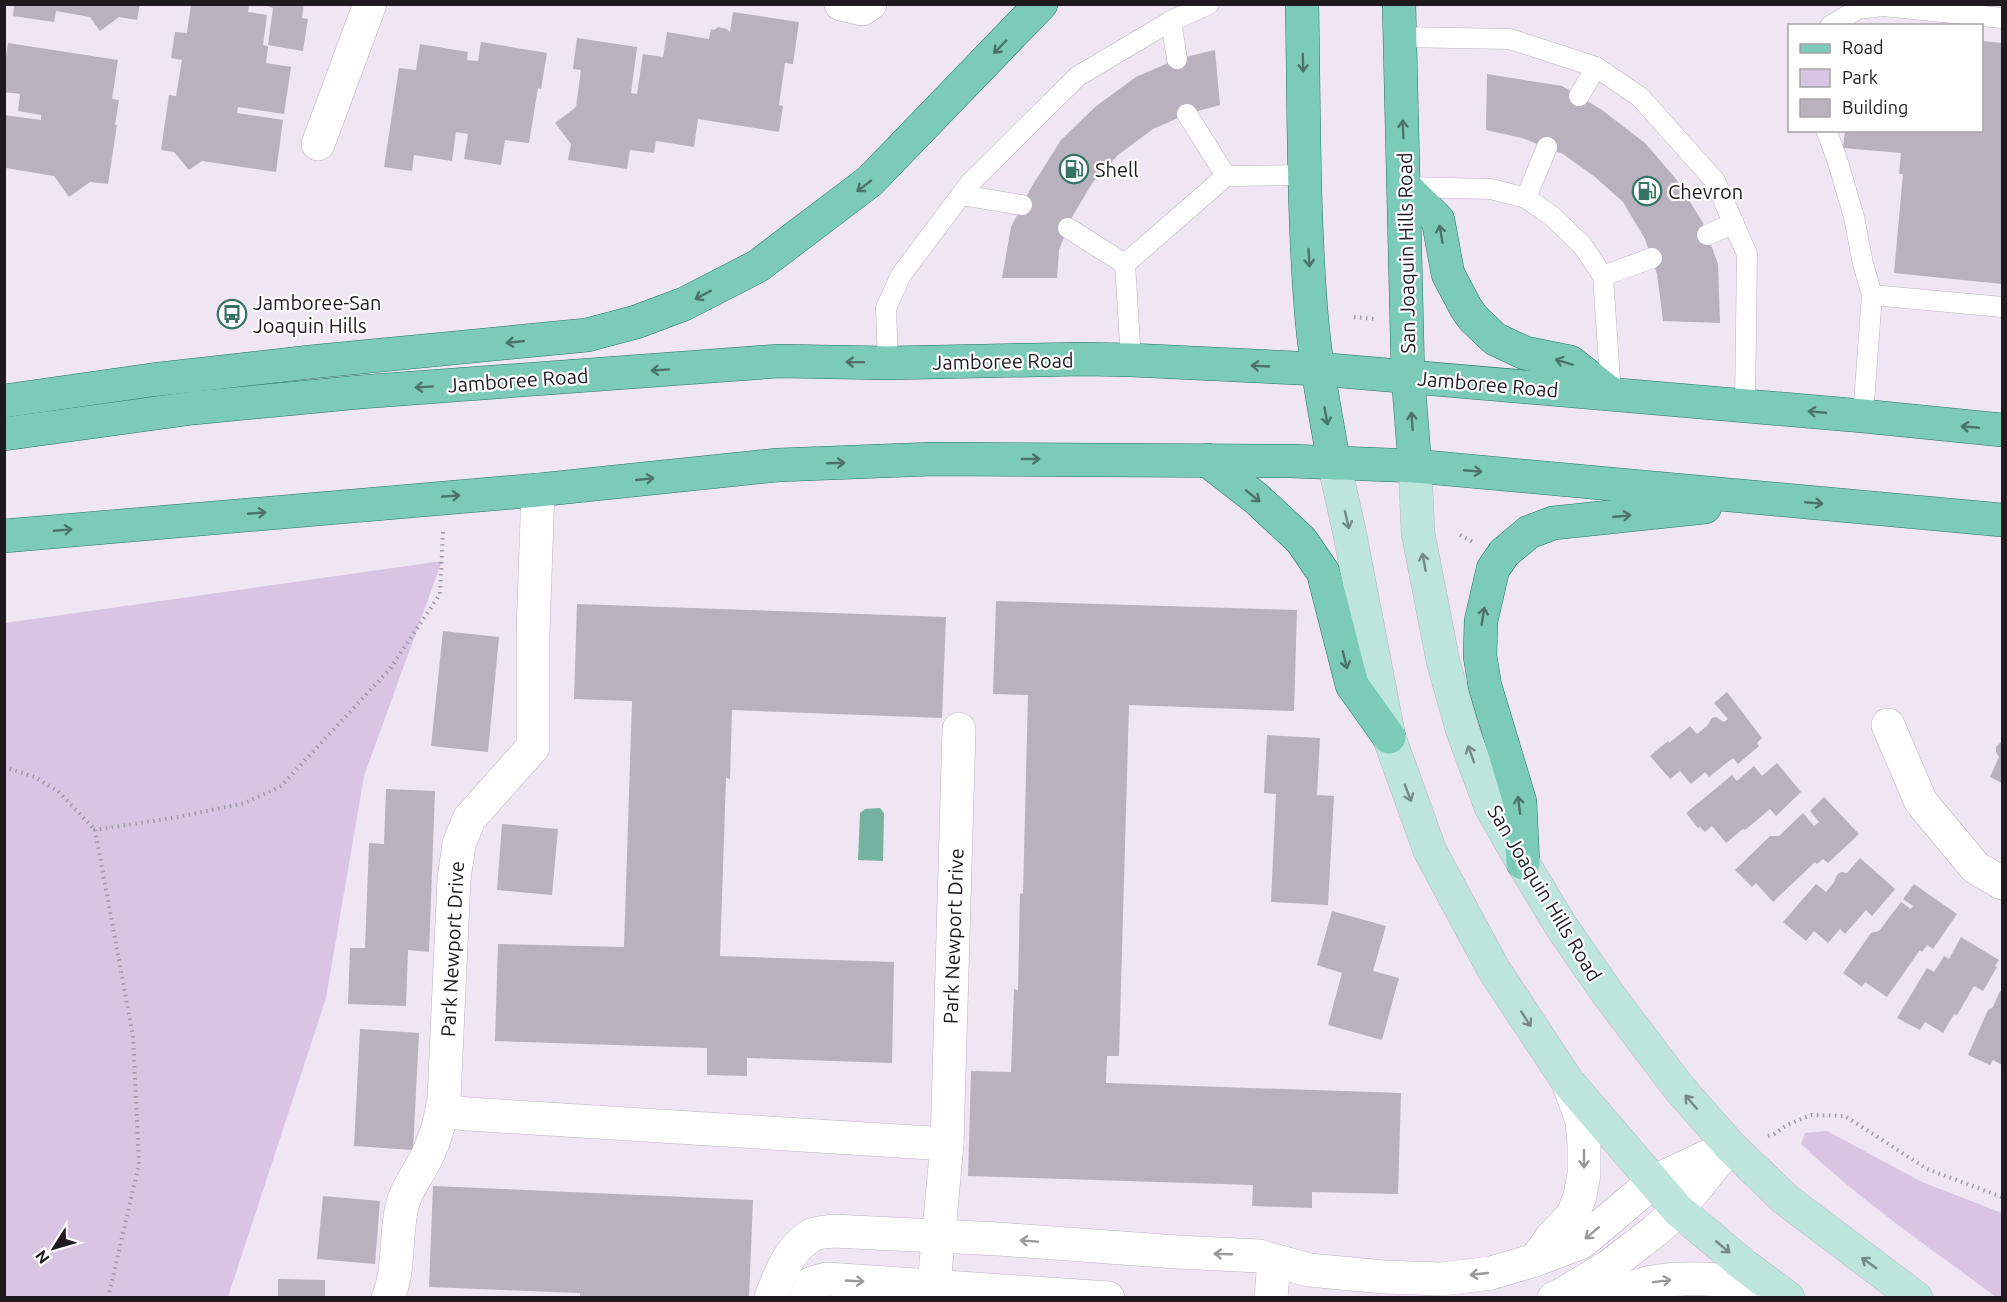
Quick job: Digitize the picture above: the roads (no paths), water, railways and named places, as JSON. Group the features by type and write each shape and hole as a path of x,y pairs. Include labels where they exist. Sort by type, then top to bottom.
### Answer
{"main road":[{"path":"4,401 152,380 587,334 636,322 684,304 758,266 870,181 1041,4"},
{"path":"1302,4 1305,175 1311,310 1318,369 1334,463"},
{"name":"San Joaquin Hills Road","path":"1399,4 1408,377 1415,466"},
{"path":"1405,187 1438,220 1448,274 1473,318 1495,339 1525,353 1570,362 1611,394"},
{"name":"Jamboree Road","path":"4,434 193,408 360,392 779,361 888,363 1131,360 1318,369 1745,405 2002,430"},
{"path":"4,536 538,490 790,465 933,459 1207,460 1415,466 2002,520"},
{"path":"1207,460 1257,499 1301,540 1323,572 1352,686 1389,737"},
{"path":"1523,863 1520,802 1485,686 1480,656 1481,621 1490,577 1499,559 1529,532 1553,523 1775,499"}],"street":[{"path":"318,144 370,4"},
{"path":"841,4 862,9 870,4"},
{"path":"1334,463 1389,737 1430,851 1494,970 1568,1082 1653,1182 1678,1210 1745,1266 1783,1294"},
{"name":"San Joaquin Hills Road","path":"1415,466 1418,533 1443,661 1462,729 1491,807 1523,863 1561,926 1608,994 1679,1088 1730,1146 1785,1199 1916,1298"},
{"name":"Park Newport Drive","path":"388,1298 392,1289 402,1208 407,1190 429,1154 439,1126 444,1099 454,879 459,844 469,819 533,747 533,633 538,490"},
{"path":"1888,725 1921,802 1976,868 2002,883"},
{"name":"Park Newport Drive","path":"934,1285 947,1144 959,729"},
{"path":"1535,1260 1551,1238 1573,1215 1582,1185 1584,1145 1582,1121 1568,1082"},
{"path":"442,1111 947,1144"},
{"path":"771,1298 779,1275 790,1255 814,1234 833,1231 1259,1256 1274,1261 1309,1284 1384,1277 1442,1279 1491,1273 1535,1260 1582,1242 1653,1182 1730,1146"},
{"path":"1559,1296 1608,1267 1655,1231 1678,1210 1730,1146"},
{"path":"790,1255 809,1290 827,1279 1108,1298"},
{"path":"1271,1298 1274,1261"},
{"path":"1559,1296 1588,1296 1650,1282 1692,1278 1719,1279 1783,1294"}],"lane":[{"path":"888,363 886,308 901,275 970,183 1078,76 1171,21 1209,4"},
{"path":"1833,24 1858,9 1883,6 2002,18"},
{"path":"1171,21 1177,59"},
{"path":"1400,36 1510,39 1596,67 1640,97 1715,181 1747,254 1745,405"},
{"path":"1579,96 1596,67"},
{"path":"1187,114 1226,176"},
{"path":"1827,132 1854,217 1872,295 1863,416"},
{"path":"1526,198 1547,147"},
{"path":"1125,264 1226,176 1305,175"},
{"path":"1405,187 1491,189 1526,198 1553,217 1582,245 1603,276 1611,394"},
{"path":"961,195 1022,206"},
{"path":"1707,235 1734,223"},
{"path":"1068,228 1125,264"},
{"path":"1603,276 1652,258"},
{"path":"1125,264 1131,360"},
{"path":"1872,295 2002,307"}],"place":[{"name":"Shell","path":"1074,169"},
{"name":"Chevron","path":"1647,191"},
{"name":"Jamboree-San Joaquin Hills","path":"232,314"}]}
